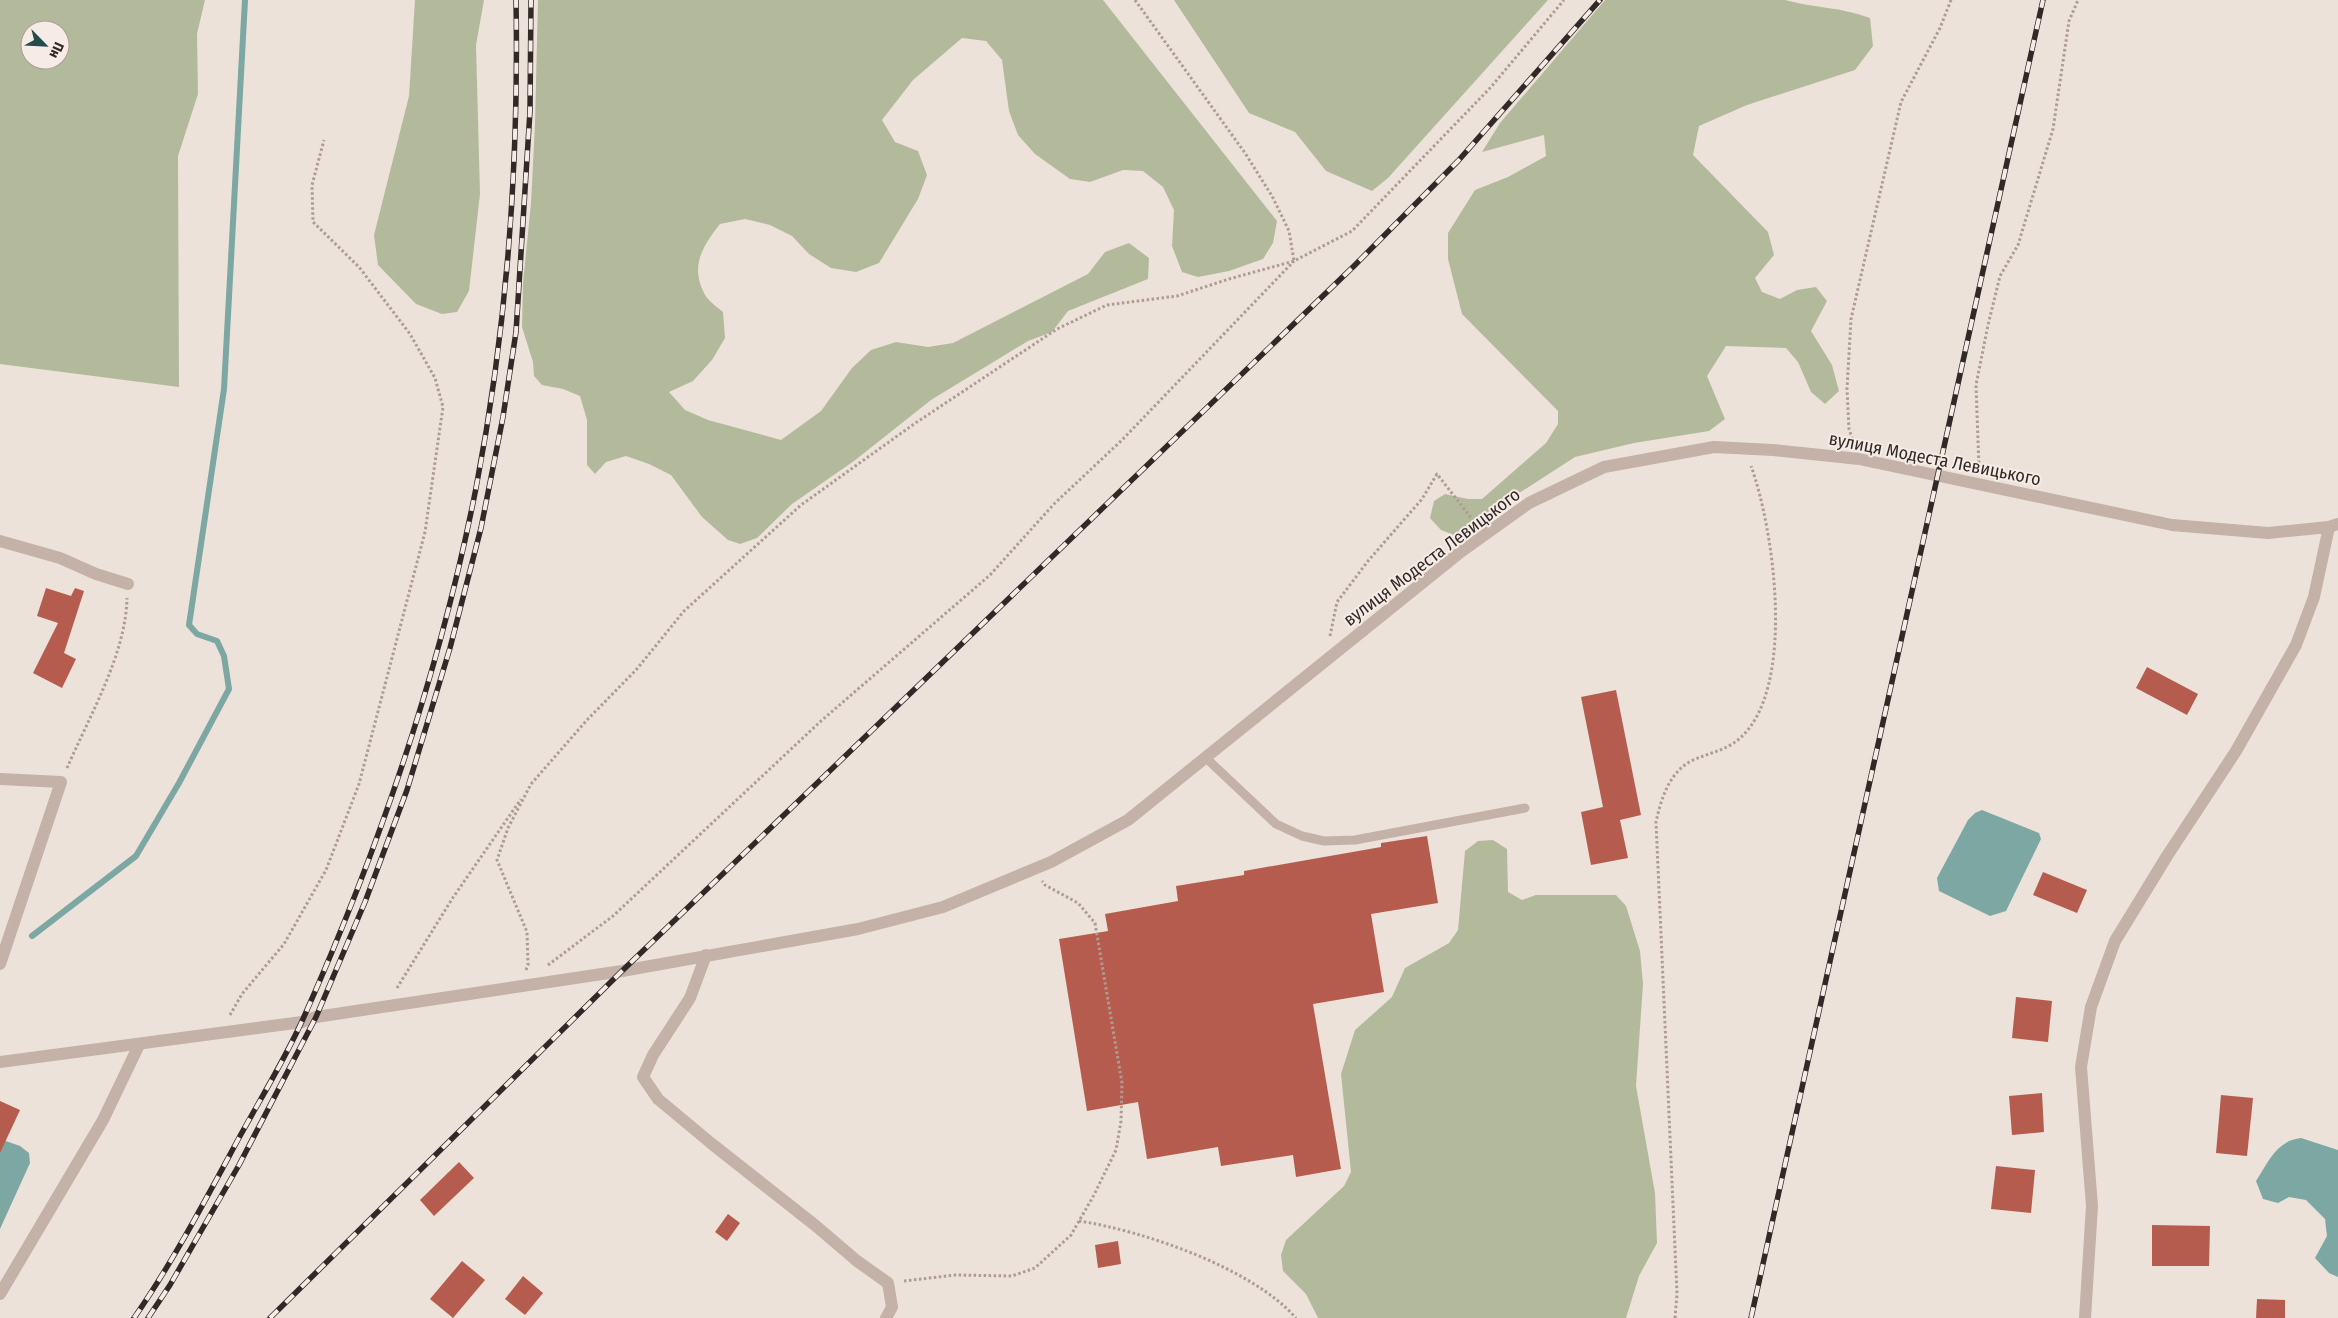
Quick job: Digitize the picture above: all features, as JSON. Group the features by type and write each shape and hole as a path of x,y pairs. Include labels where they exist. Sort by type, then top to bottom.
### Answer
{"street":[{"name":"вулиця Модеста Левицького","path":"139,1045 302,1022 316,1017 386,1008 622,971 858,929 943,907 1033,870 1128,820 1486,534 1530,503 1604,467 1714,447 1859,458 2172,525 2268,533 2333,526"},
{"path":"2085,1318 2092,1206 2081,1068 2090,1007 2115,941 2167,856 2236,752 2296,645 2314,597 2333,526"},
{"path":"0,541 60,558 96,574 128,584"},
{"path":"0,779 61,782 0,964"},
{"path":"706,955 690,998 653,1055 643,1077 658,1099 857,1261 888,1283 892,1307 886,1318"},
{"path":"0,1062 139,1045"},
{"path":"0,1294 103,1120 139,1045"}],"lane":[{"path":"1206,758 1276,824 1302,836 1324,841 1355,840 1525,808"}],"path":[{"path":"1135,0 1272,196 1289,231 1294,261"},
{"path":"386,1008 452,899 531,784 587,720 636,670 684,611 801,506 914,424 1057,329 1107,305 1177,296 1294,261 1352,232 1491,87 1564,0"},
{"path":"1859,458 1848,429 1851,319 1901,102 1940,28 1951,0"},
{"path":"1977,484 1980,460 1976,385 1988,325 2000,276 2018,245 2053,128 2069,21 2078,0"},
{"path":"220,1033 242,994 284,944 326,870 359,784 425,532 443,406 435,378 410,334 359,268 313,222 312,185 324,140"},
{"path":"544,968 613,916 821,721 990,575 1054,504 1122,440 1294,261"},
{"path":"1675,1318 1677,1294 1656,822 1662,795 1674,776 1690,762 1723,750 1740,738 1756,717 1769,687 1776,633 1773,574 1767,521 1760,492 1745,449"},
{"path":"1325,662 1337,602 1368,561 1422,499 1437,474 1455,500 1486,534"},
{"path":"61,782 117,654 125,630 128,584"},
{"path":"520,986 528,965 527,932 497,860 508,828 531,784"},
{"path":"888,1283 956,1275 1012,1276 1035,1268 1071,1235 1116,1150 1121,1121 1122,1083 1095,923 1078,903 1045,886 1033,870"},
{"path":"1079,1221 1112,1226 1202,1258 1256,1285 1296,1318"}],"green space":[{"path":"0,0 205,0 197,34 198,94 178,156 179,387 0,364"},
{"path":"415,0 484,0 476,45 480,194 469,291 457,312 442,314 416,304 378,265 374,235 409,96"},
{"path":"538,0 1103,0 1277,221 1273,243 1263,259 1229,271 1198,277 1182,272 1172,246 1174,210 1163,187 1143,171 1123,170 1090,182 1070,179 1035,154 1018,135 1009,111 1002,60 986,41 962,38 913,80 882,120 895,142 918,151 927,175 918,199 879,263 856,272 831,268 809,254 792,236 770,225 745,219 720,224 708,240 700,256 698,274 705,296 723,312 725,338 712,360 693,381 669,392 685,410 708,420 781,440 821,411 852,368 871,350 896,342 928,347 953,343 1088,274 1105,252 1129,243 1149,258 1148,279 1068,311 1052,332 1028,341 931,400 854,461 792,504 757,538 740,544 728,540 702,517 671,475 649,464 626,456 606,462 595,474 587,465 587,420 580,396 563,389 542,385 534,376 533,362 522,327 523,283 531,203 535,124"},
{"path":"1174,0 1548,0 1388,178 1372,191 1326,171 1295,132 1249,113"},
{"path":"1605,0 1785,0 1859,14 1870,18 1873,46 1855,70 1747,105 1699,126 1693,155 1768,232 1774,255 1755,278 1762,292 1780,299 1797,290 1816,287 1827,301 1811,331 1832,365 1839,391 1825,404 1811,392 1798,362 1786,348 1726,346 1707,376 1725,419 1709,431 1634,443 1575,457 1454,535 1441,530 1430,518 1434,501 1445,494 1468,499 1482,499 1546,443 1558,424 1558,411 1462,314 1448,259 1448,233 1475,190 1508,177 1546,156 1544,135 1482,152 1500,123"},
{"path":"1493,840 1507,849 1508,892 1522,900 1536,895 1616,895 1626,906 1640,951 1643,984 1636,1086 1655,1193 1657,1243 1639,1276 1626,1318 1318,1318 1306,1294 1283,1271 1281,1255 1286,1240 1344,1186 1351,1172 1341,1074 1355,1030 1392,997 1405,968 1449,943 1458,930 1465,851 1478,841"}],"water":[{"path":"1982,810 2039,833 2041,839 2006,911 1990,916 1939,891 1937,878 1968,820 1975,813"},
{"path":"2301,1138 2338,1150 2338,1277 2329,1273 2315,1258 2327,1236 2325,1219 2306,1200 2289,1197 2278,1203 2263,1199 2256,1181 2269,1159 2279,1148 2285,1143"},
{"path":"0,1139 20,1146 29,1153 30,1163 0,1229"}],"building":[{"path":"46,588 71,596 75,588 84,591 64,653 76,659 62,688 33,673 58,623 37,616"},
{"path":"2147,667 2198,694 2187,715 2136,688"},
{"path":"1616,690 1641,815 1620,820 1628,858 1591,865 1581,812 1603,807 1581,697"},
{"path":"1427,836 1438,903 1371,914 1384,992 1313,1004 1341,1169 1296,1177 1293,1155 1221,1166 1218,1147 1147,1159 1138,1102 1087,1111 1059,939 1108,931 1105,914 1178,901 1176,886 1244,875 1244,871 1381,847 1381,843"},
{"path":"2043,872 2087,890 2077,913 2033,895"},
{"path":"2016,997 2052,1001 2048,1042 2012,1038"},
{"path":"2042,1093 2044,1132 2012,1135 2009,1096"},
{"path":"2221,1095 2253,1098 2247,1156 2216,1153"},
{"path":"0,1101 20,1110 0,1153"},
{"path":"459,1162 474,1178 434,1216 420,1200"},
{"path":"1996,1166 2035,1170 2031,1213 1991,1209"},
{"path":"728,1214 740,1223 727,1241 715,1232"},
{"path":"2152,1225 2210,1226 2209,1266 2152,1266"},
{"path":"1118,1241 1121,1264 1098,1268 1095,1245"},
{"path":"462,1261 485,1280 453,1318 430,1299"},
{"path":"523,1276 543,1293 525,1315 505,1299"},
{"path":"2257,1299 2285,1300 2285,1318 2256,1318"}],"waterway":[{"path":"32,936 136,856 179,783 229,689 224,656 217,641 197,634 189,625 224,389 245,0"}],"railway":[{"path":"134,1318 189,1229 281,1064 303,1019 331,955 382,825 425,692 444,624 476,488 496,367 509,245 513,184 516,0"},
{"path":"148,1318 170,1285 239,1165 316,1017 365,902 407,790 450,648 481,528 503,417 516,332 530,111 531,0"},
{"path":"270,1318 622,971 1354,266 1458,161 1600,0"},
{"path":"1751,1318 2043,0"}]}
